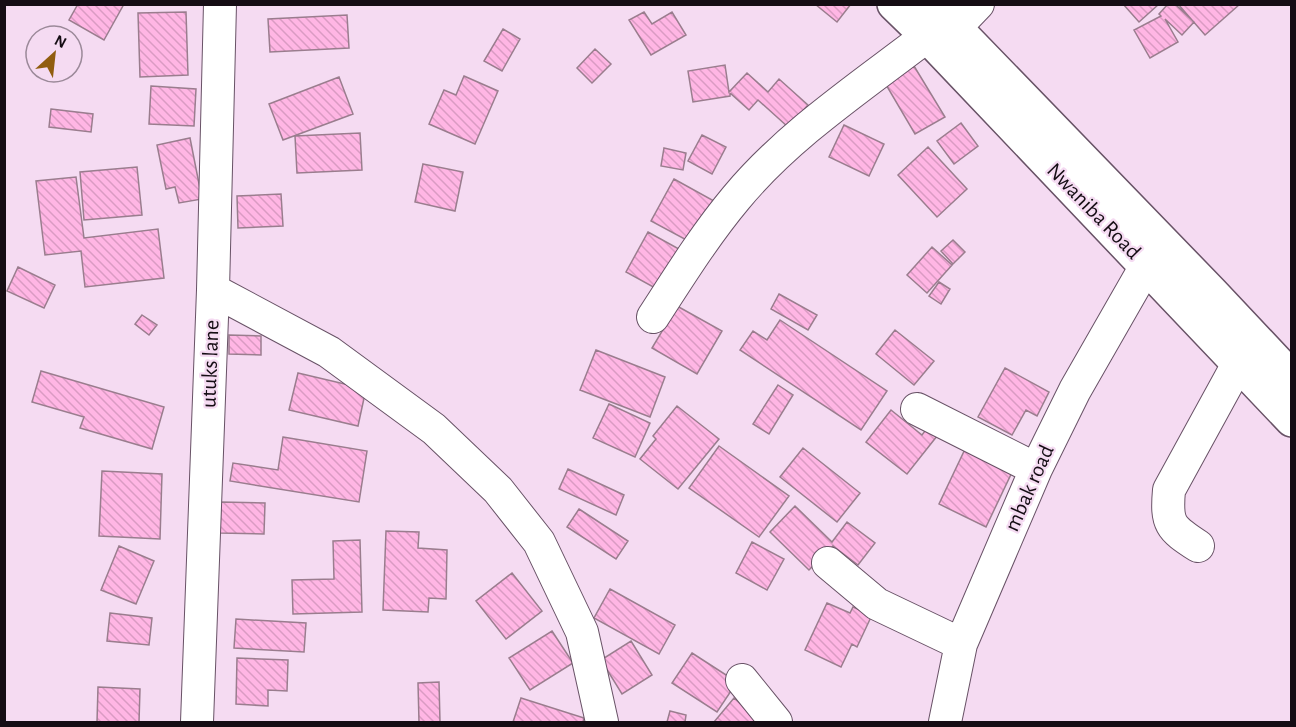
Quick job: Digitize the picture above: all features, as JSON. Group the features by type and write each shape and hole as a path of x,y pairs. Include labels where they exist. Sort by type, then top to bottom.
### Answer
{"main road":[{"name":"Nwaniba Road","path":"894,4 940,32 1146,266 1292,420"},
{"path":"932,4 940,32 1212,293 1292,378"}],"street":[{"name":"utuks lane","path":"197,723 213,290 220,4"},
{"path":"652,317 695,252 736,197 782,149 978,4"},
{"name":"mbak road","path":"945,723 962,644 1036,469 1075,390 1146,266"},
{"path":"213,290 329,352 434,429 498,490 539,542 582,632 602,723"},
{"path":"1198,546 1175,531 1167,514 1169,490 1238,364"},
{"path":"917,409 1036,469"},
{"path":"828,563 877,604 962,644"},
{"path":"742,680 776,723"}],"building":[{"path":"78,4 124,4 104,40 84,29 84,24 76,24 69,20"},
{"path":"815,4 851,4 837,22"},
{"path":"1123,4 1159,4 1139,22"},
{"path":"1168,4 1175,4 1194,22 1182,35 1165,19 1178,42 1150,58 1134,30 1161,16 1159,14"},
{"path":"1178,4 1240,4 1205,35"},
{"path":"186,12 188,75 140,77 138,13"},
{"path":"644,12 652,24 672,12 686,35 651,55 629,20"},
{"path":"347,15 349,48 270,52 268,19"},
{"path":"503,29 520,39 502,71 484,61"},
{"path":"595,49 611,64 592,83 577,68"},
{"path":"725,65 729,92 747,73 768,92 779,79 808,105 788,127 758,100 749,110 730,93 730,96 693,102 688,71"},
{"path":"914,66 945,117 915,134 885,83"},
{"path":"464,76 498,91 475,144 429,124 444,90 456,95"},
{"path":"339,77 353,114 283,140 269,104"},
{"path":"151,86 196,89 194,126 149,124"},
{"path":"51,109 93,114 91,132 49,127"},
{"path":"961,123 978,146 954,164 937,141"},
{"path":"844,125 884,144 869,176 829,157"},
{"path":"360,133 362,170 297,173 295,136"},
{"path":"702,135 726,147 712,174 688,161"},
{"path":"190,138 202,199 179,203 175,187 166,189 157,145"},
{"path":"928,147 967,189 937,217 898,175"},
{"path":"664,148 686,153 683,170 661,166"},
{"path":"423,164 463,172 455,211 415,202"},
{"path":"137,167 142,215 84,220 80,172"},
{"path":"76,177 84,238 158,229 164,278 85,287 81,251 45,255 36,181"},
{"path":"674,179 714,201 692,243 651,221"},
{"path":"281,194 283,226 238,228 237,196"},
{"path":"648,232 688,254 666,294 626,272"},
{"path":"953,240 965,252 953,264 941,251"},
{"path":"932,247 952,265 927,293 907,275"},
{"path":"18,267 55,285 44,308 7,291"},
{"path":"939,282 950,289 941,304 929,296"},
{"path":"779,294 817,315 808,330 771,309"},
{"path":"677,306 722,331 697,374 652,348"},
{"path":"142,315 157,325 149,335 135,324"},
{"path":"780,320 887,391 861,430 740,350 753,331 767,340"},
{"path":"895,330 934,361 914,385 876,354"},
{"path":"229,335 261,336 261,355 229,354"},
{"path":"596,350 665,377 650,417 580,390"},
{"path":"1005,368 1049,392 1037,416 1026,410 1012,435 978,417"},
{"path":"41,371 164,407 152,449 80,428 84,417 32,402"},
{"path":"298,373 366,389 358,426 289,410"},
{"path":"778,385 793,395 769,434 753,424"},
{"path":"609,404 650,423 635,457 593,438"},
{"path":"677,406 719,439 678,489 640,459 656,439 653,436"},
{"path":"891,410 922,435 931,423 941,431 907,474 866,442"},
{"path":"283,437 367,451 359,502 230,481 233,463 278,470"},
{"path":"967,445 1014,468 986,527 939,504"},
{"path":"719,446 789,496 759,537 689,488"},
{"path":"803,448 860,493 837,522 780,477"},
{"path":"568,469 624,495 616,515 559,489"},
{"path":"102,471 162,474 160,539 99,536"},
{"path":"221,502 265,503 264,534 220,533"},
{"path":"795,506 832,542 847,522 875,543 858,565 833,546 809,570 770,532"},
{"path":"579,509 628,541 616,559 567,527"},
{"path":"386,531 419,532 418,548 447,550 446,599 429,598 428,612 383,610"},
{"path":"360,540 362,612 293,614 292,580 334,579 333,541"},
{"path":"752,542 784,559 767,590 736,573"},
{"path":"119,546 154,561 136,604 101,590"},
{"path":"512,573 542,611 506,639 476,601"},
{"path":"610,589 675,625 659,654 594,618"},
{"path":"827,603 850,613 853,607 872,615 857,647 852,644 841,667 805,650"},
{"path":"110,613 152,618 149,645 107,641"},
{"path":"236,619 306,623 304,652 234,648"},
{"path":"552,631 573,663 530,690 509,658"},
{"path":"631,641 652,675 622,694 601,660"},
{"path":"692,653 737,682 717,712 672,683"},
{"path":"237,658 288,660 287,691 268,690 268,706 236,704"},
{"path":"439,682 440,722 419,722 418,683"},
{"path":"98,687 140,689 139,722 97,722"},
{"path":"521,698 584,718 583,722 513,722"},
{"path":"734,698 764,722 714,722"},
{"path":"670,711 686,715 685,722 667,722"}]}
